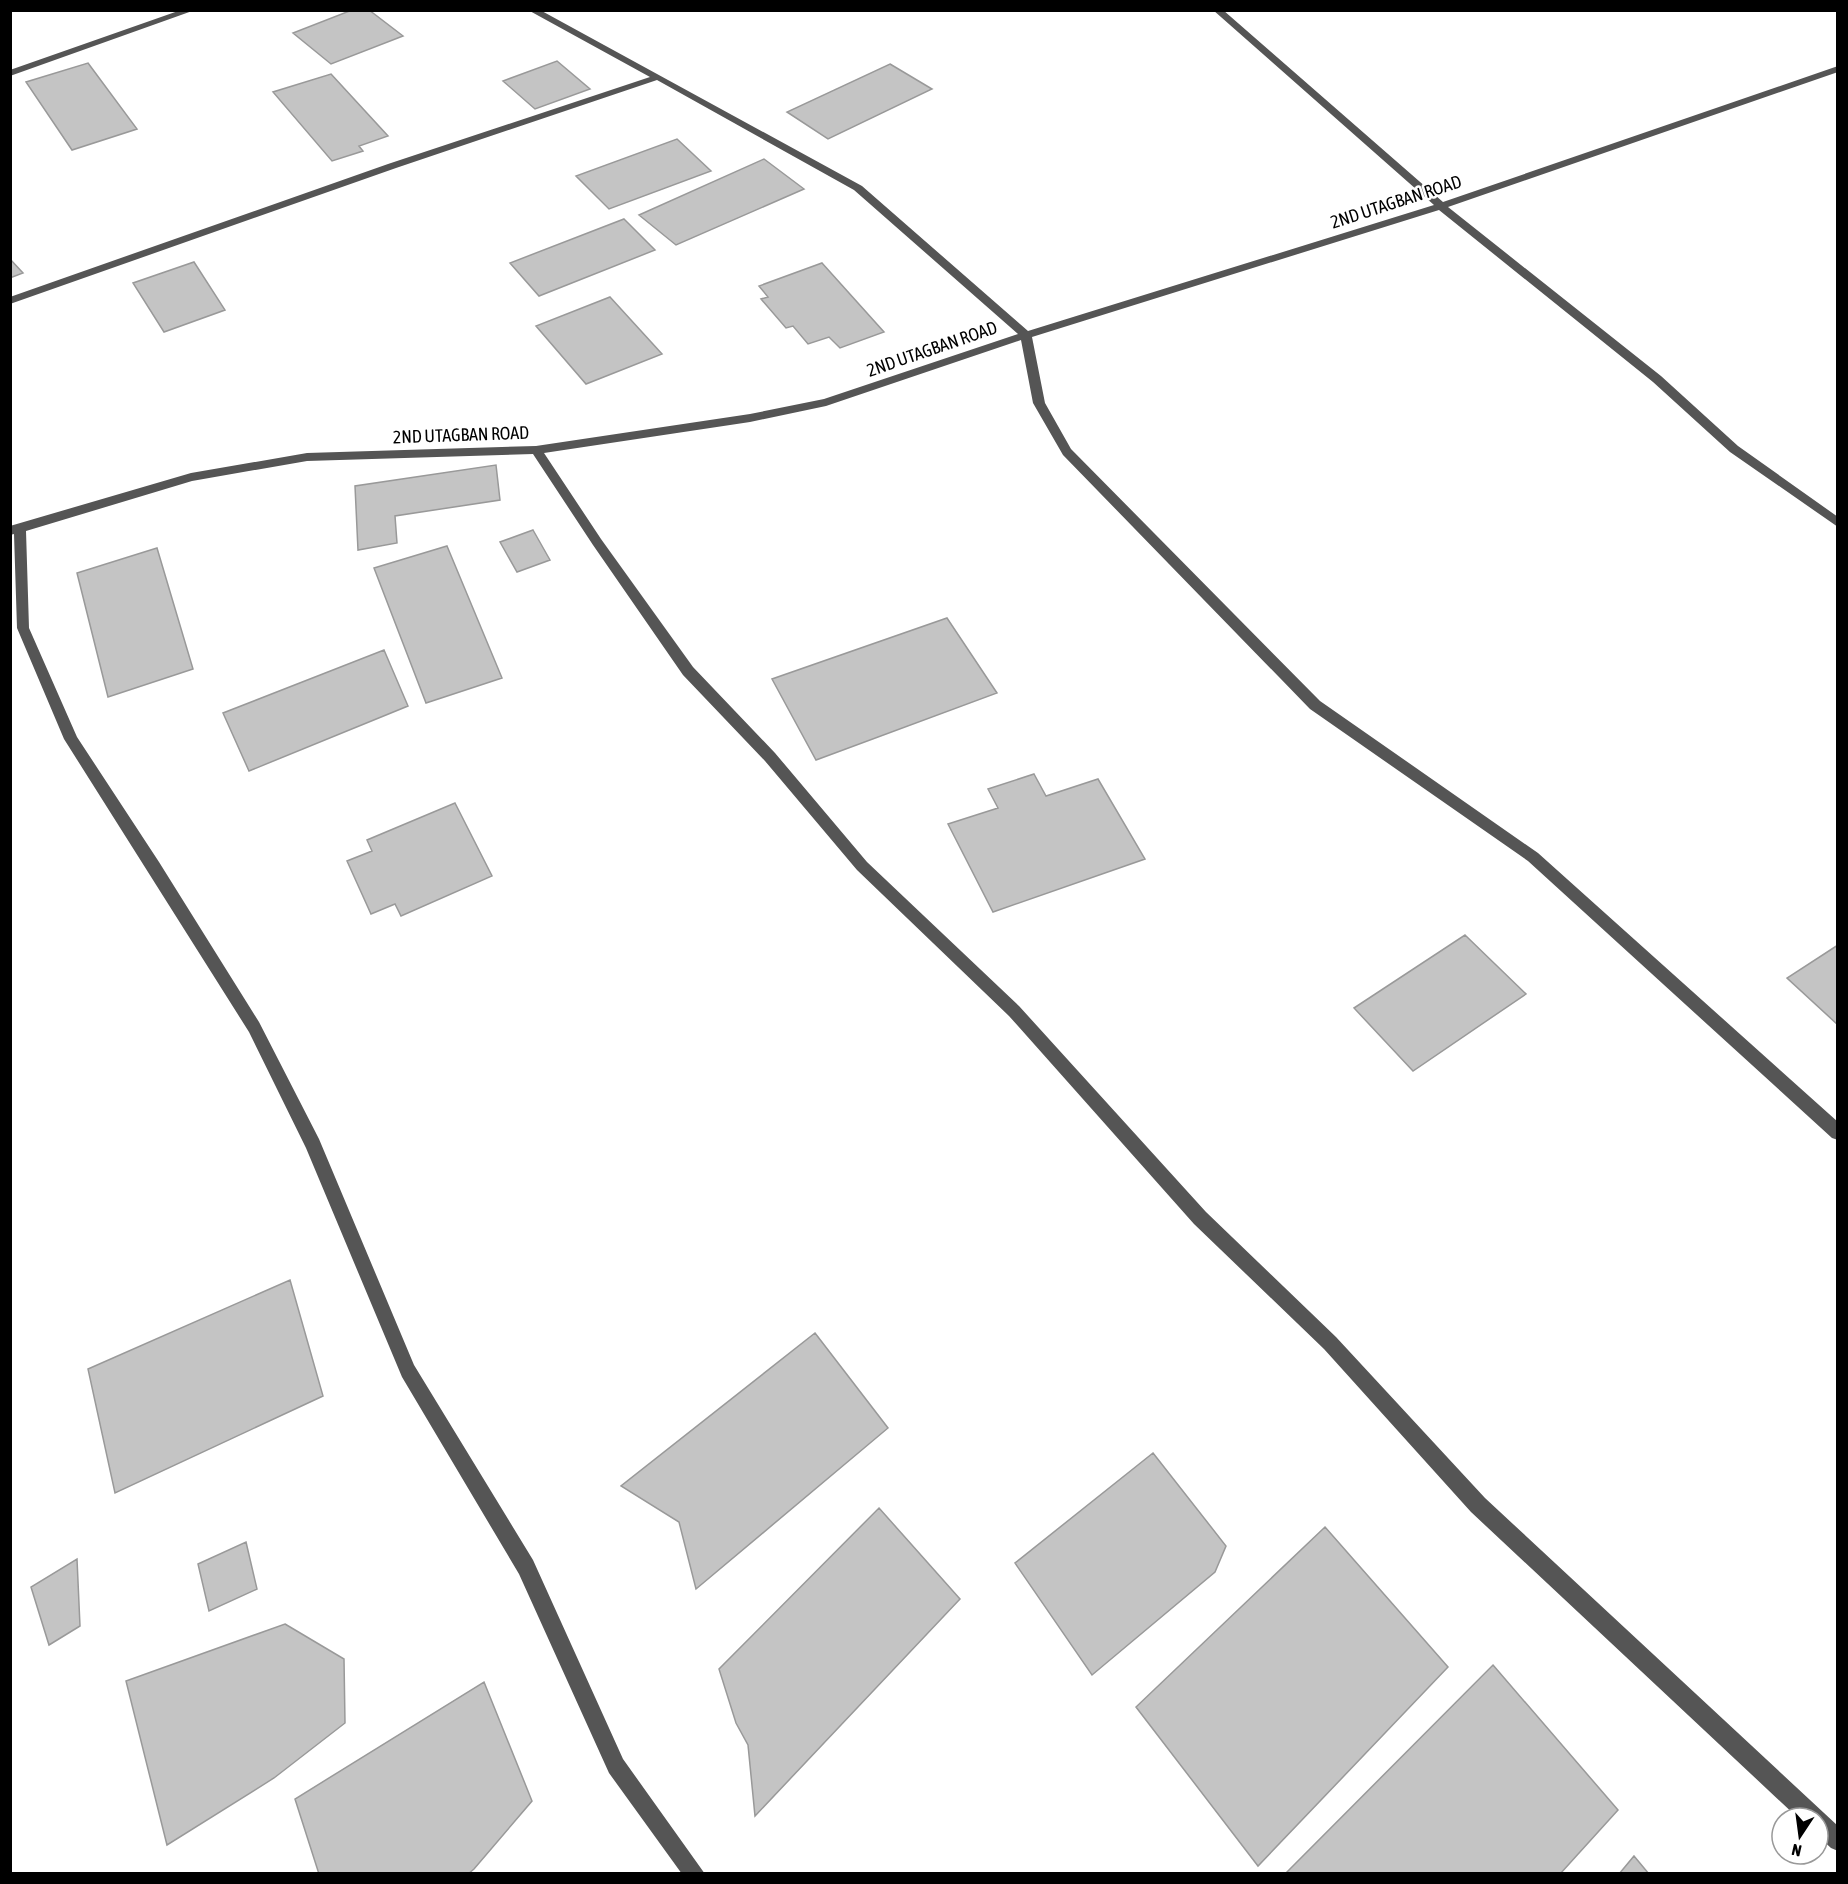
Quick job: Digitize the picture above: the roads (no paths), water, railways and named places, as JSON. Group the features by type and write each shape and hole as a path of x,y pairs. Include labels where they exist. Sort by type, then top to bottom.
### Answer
{"street":[{"path":"10,74 191,10"},
{"path":"532,10 858,188 1026,335 1039,403 1067,452 1315,705 1533,857 1838,1133"},
{"path":"1217,10 1442,206 1657,379 1734,449 1838,523"},
{"name":"2ND UTAGBAN ROAD","path":"15,530 191,477 307,458 536,450 750,418 826,402 1026,335 1442,206 1838,69"},
{"path":"10,301 392,166 658,77"},
{"path":"536,450 597,542 688,671 770,757 862,866 1014,1011 1200,1218 1330,1343 1478,1505 1800,1806"},
{"path":"15,530 23,628 71,739 154,866 254,1027 313,1144 408,1371 526,1567 616,1766 695,1874"}]}
